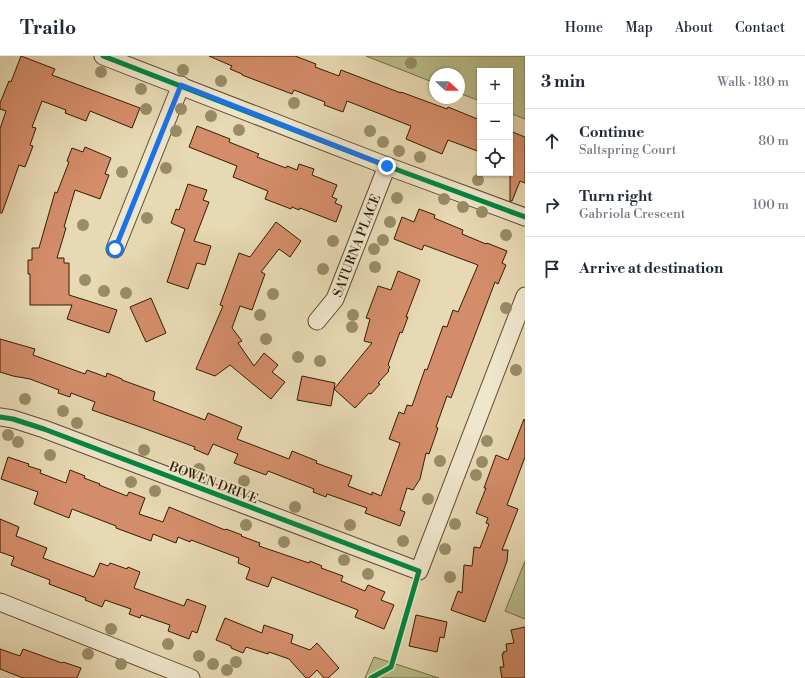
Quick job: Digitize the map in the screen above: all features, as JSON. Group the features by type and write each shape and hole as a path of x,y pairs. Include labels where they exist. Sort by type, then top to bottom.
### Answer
{"street":[{"path":"103,56 387,166 525,217"},
{"path":"115,249 181,85"},
{"name":"SATURNA PLACE","path":"317,321 335,299 387,166"},
{"name":"BOWEN DRIVE","path":"0,417 13,419 44,429 419,571 525,296"},
{"path":"0,602 191,678"}],"green space":[{"path":"366,56 525,56 525,119 513,114 513,68 477,68 477,100 465,95 465,68 429,68 429,81"},
{"path":"525,561 525,619 505,611"},
{"path":"374,657 439,678 365,678"}],"building":[{"path":"21,56 55,69 52,75 140,108 132,128 90,111 86,121 65,113 66,110 42,101 32,127 36,128 30,145 33,146 25,167 19,165 2,213 0,213 0,129 6,111 0,109 0,103 9,81 11,82"},
{"path":"209,56 295,56 316,64 315,67 339,76 341,70 429,102 429,104 447,109 448,107 477,119 477,151 448,140 442,154 406,139 411,126 347,101 343,112 324,105 325,102 294,90 292,94 242,75 230,69 232,66"},
{"path":"197,126 230,139 229,142 259,154 257,157 286,168 287,166 297,170 299,164 314,169 312,175 337,185 332,197 337,199 335,203 342,206 336,222 300,208 299,210 292,207 291,209 265,199 268,191 233,177 237,166 189,147"},
{"path":"513,132 525,137 525,183 520,181 512,201 510,201 510,176 513,176"},
{"path":"85,147 111,158 105,174 109,175 100,199 75,190 57,258 64,258 64,263 69,263 69,295 117,310 109,333 67,319 72,305 30,305 30,274 28,274 28,260 32,260 32,248 39,248 55,192 57,193 69,162 67,161 72,148 83,152"},
{"path":"188,184 207,190 203,200 209,202 194,241 211,246 205,265 197,263 188,289 167,282 185,229 171,223 176,209 179,210"},
{"path":"419,209 435,215 434,218 463,230 462,234 507,251 502,263 506,265 498,284 495,282 451,398 447,396 436,427 438,428 429,454 426,453 420,479 413,490 407,488 400,510 405,512 400,526 365,513 367,508 327,494 326,497 313,492 314,489 268,471 266,475 234,463 238,454 213,444 208,455 194,449 195,447 92,410 95,402 71,393 70,397 58,393 59,390 30,379 0,372 0,339 35,349 33,355 85,374 87,370 106,377 107,373 155,392 153,400 205,420 208,413 242,427 237,439 289,459 292,451 317,461 316,463 352,476 348,486 372,495 372,492 381,496 400,443 389,439 399,412 404,414 407,405 412,406 425,369 427,370 443,326 447,327 453,310 458,312 478,265 424,245 422,250 394,239 402,217 414,222"},
{"path":"276,222 301,241 290,257 279,249 261,272 265,274 252,310 240,306 232,328 242,341 238,343 254,366 264,353 278,365 272,372 285,382 271,399 230,365 215,376 196,369 223,306 220,305 239,253 250,257"},
{"path":"398,271 420,280 406,317 408,317 402,333 400,332 388,365 390,367 388,370 389,371 378,383 380,384 355,408 334,389 372,343 364,341 370,319 366,318 378,286 391,290"},
{"path":"151,298 166,333 146,342 130,307"},
{"path":"302,376 335,383 331,406 297,400"},
{"path":"524,419 525,457 507,505 518,509 502,550 508,550 507,561 485,622 451,610 458,591 462,593 464,565 472,566 474,547 480,548 489,524 486,523 488,518 476,513 486,488 484,488 496,455 508,460"},
{"path":"8,457 29,464 28,466 41,470 40,473 66,483 70,470 85,476 84,478 100,484 99,485 127,496 129,492 145,498 139,514 163,522 169,507 225,530 226,529 242,535 241,536 260,543 259,546 322,566 321,568 343,576 341,581 365,591 368,585 385,592 381,600 394,605 384,629 355,617 358,610 272,577 268,587 246,579 250,568 238,563 239,558 191,540 190,542 178,537 176,543 153,534 151,541 72,509 69,518 34,504 38,492 1,479"},
{"path":"0,519 19,527 16,536 47,548 43,558 94,577 100,563 108,566 110,563 127,569 128,567 140,572 134,588 184,606 187,599 206,606 197,633 192,631 189,639 168,631 170,625 141,615 140,618 129,614 131,609 105,600 102,607 85,600 86,598 49,584 50,580 11,565 14,557 0,552"},
{"path":"416,615 447,622 444,638 440,637 437,652 409,646"},
{"path":"225,618 262,633 264,625 293,635 291,643 310,650 317,643 339,668 328,678 324,678 317,670 309,678 306,678 289,659 269,652 268,654 246,647 243,653 231,648 231,646 216,640"},
{"path":"525,627 525,678 502,678 500,667 504,667 502,654 504,654 503,652 507,651 506,644 514,643 511,630"},
{"path":"0,649 20,656 23,649 81,668 77,678 23,678 0,669"}],"cycle path":[{"path":"103,56 387,166 525,217"},
{"path":"0,417 13,419 44,429 419,571 391,667 371,678"}],"route":[{"path":"115,249 181,85 387,166"}]}
